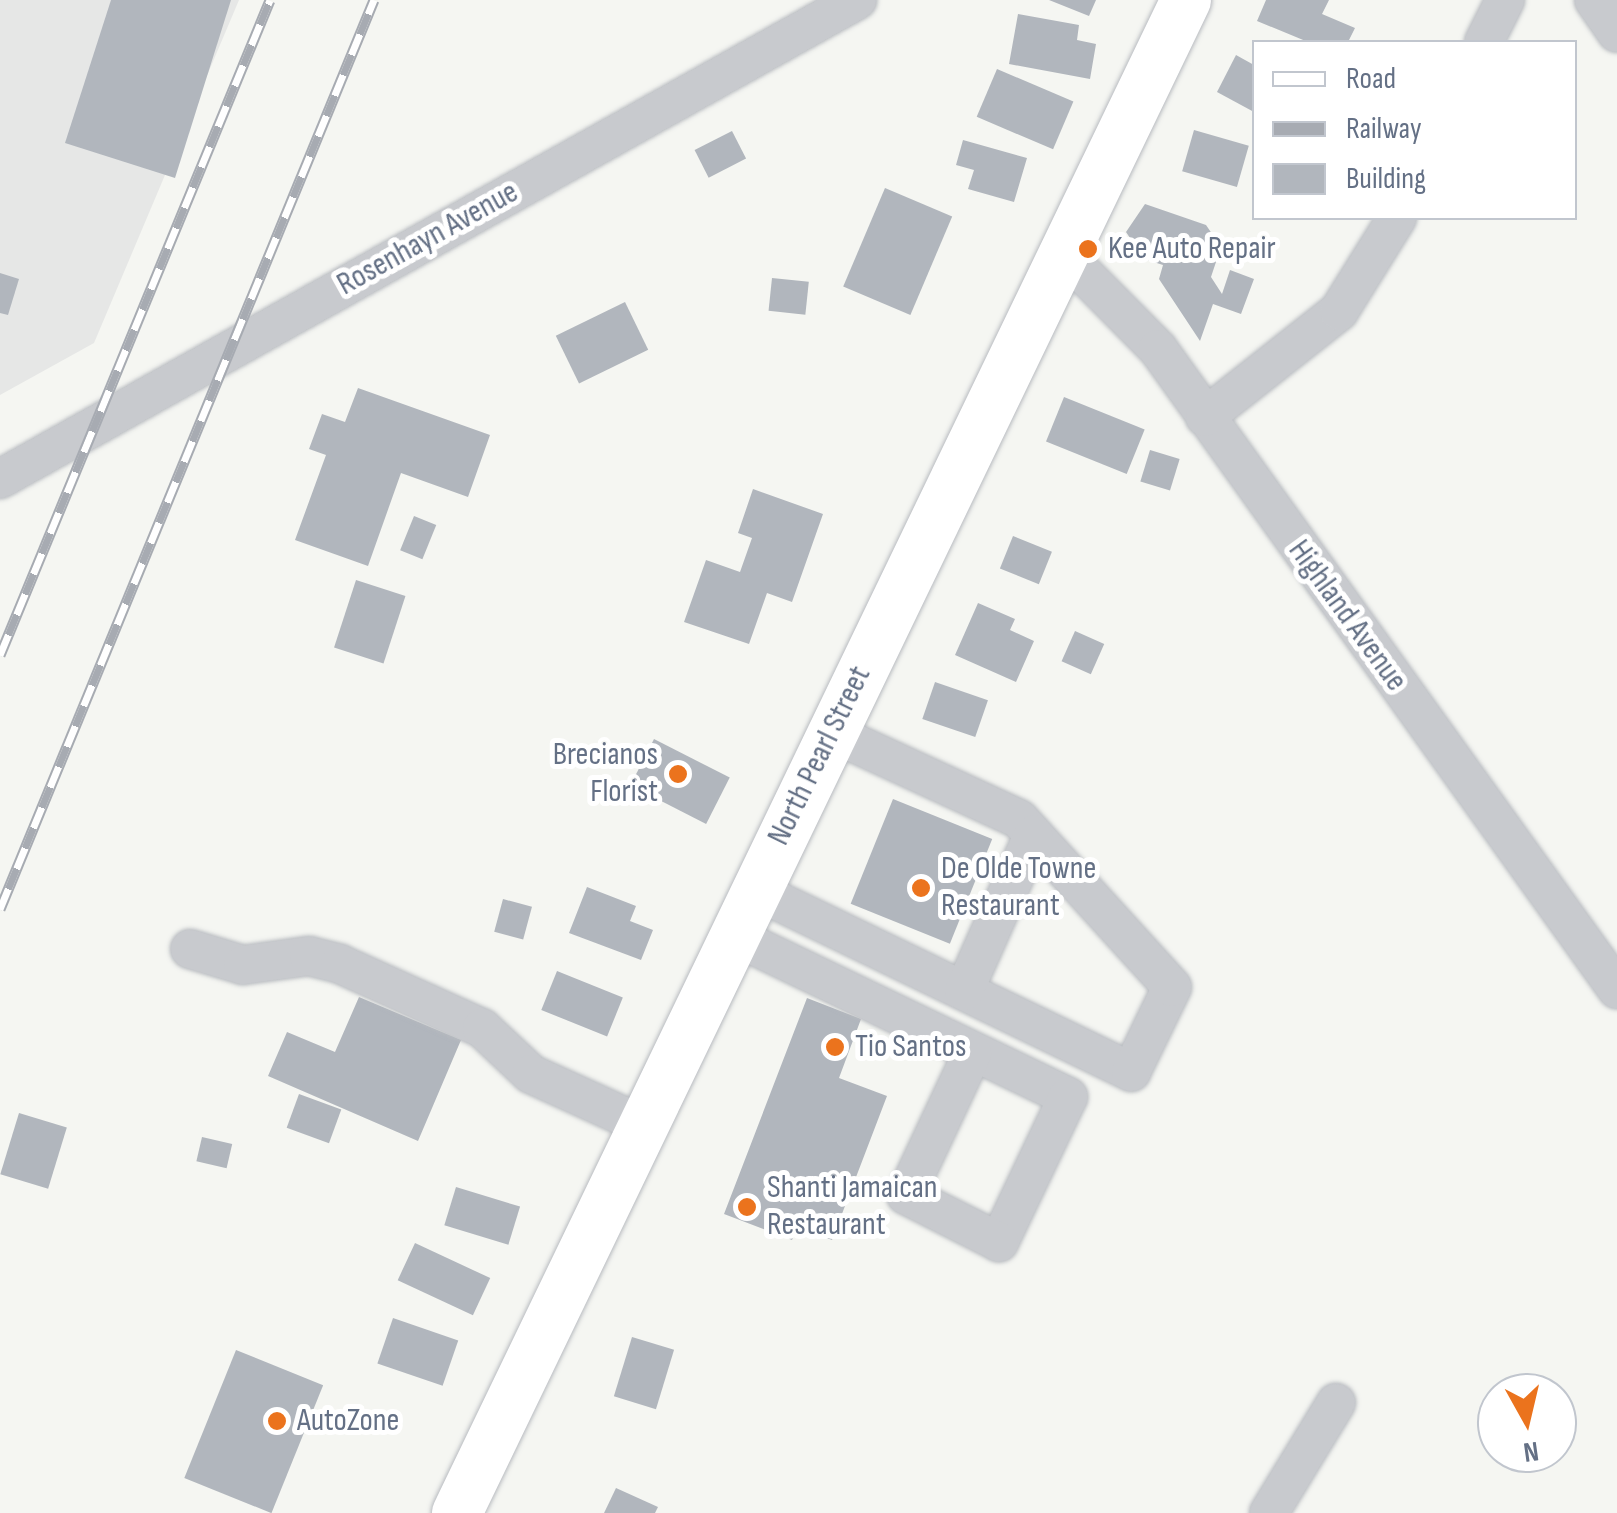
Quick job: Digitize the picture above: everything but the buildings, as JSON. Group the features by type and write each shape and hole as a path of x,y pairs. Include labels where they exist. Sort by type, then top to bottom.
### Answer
{"main road":[{"name":"North Pearl Street","path":"457,1513 1186,0"}],"street":[{"name":"Rosenhayn Avenue","path":"0,479 857,0"},
{"path":"1485,40 1504,0"},
{"path":"1594,0 1617,33"},
{"path":"1204,417 1339,311 1396,220"},
{"name":"Highland Avenue","path":"1065,255 1115,297 1617,989"},
{"path":"755,890 1132,1072 1172,987 1019,820 831,732"},
{"path":"964,991 1033,835"},
{"path":"734,936 1068,1097 999,1242 906,1195 972,1054"},
{"path":"190,949 242,965 309,956 340,964 482,1028 531,1074 643,1125"},
{"path":"1270,1513 1336,1402"}],"shaded area":[{"path":"0,0 239,0 94,343 0,395"}],"railway":[{"path":"0,655 270,0"},
{"path":"0,909 374,0"}],"place":[{"name":"Kee Auto Repair","path":"1088,249"},
{"name":"Brecianos Florist","path":"678,774"},
{"name":"De Olde Towne Restaurant","path":"921,888"},
{"name":"Tio Santos","path":"835,1047"},
{"name":"Shanti Jamaican Restaurant","path":"747,1207"},
{"name":"AutoZone","path":"277,1421"}]}
